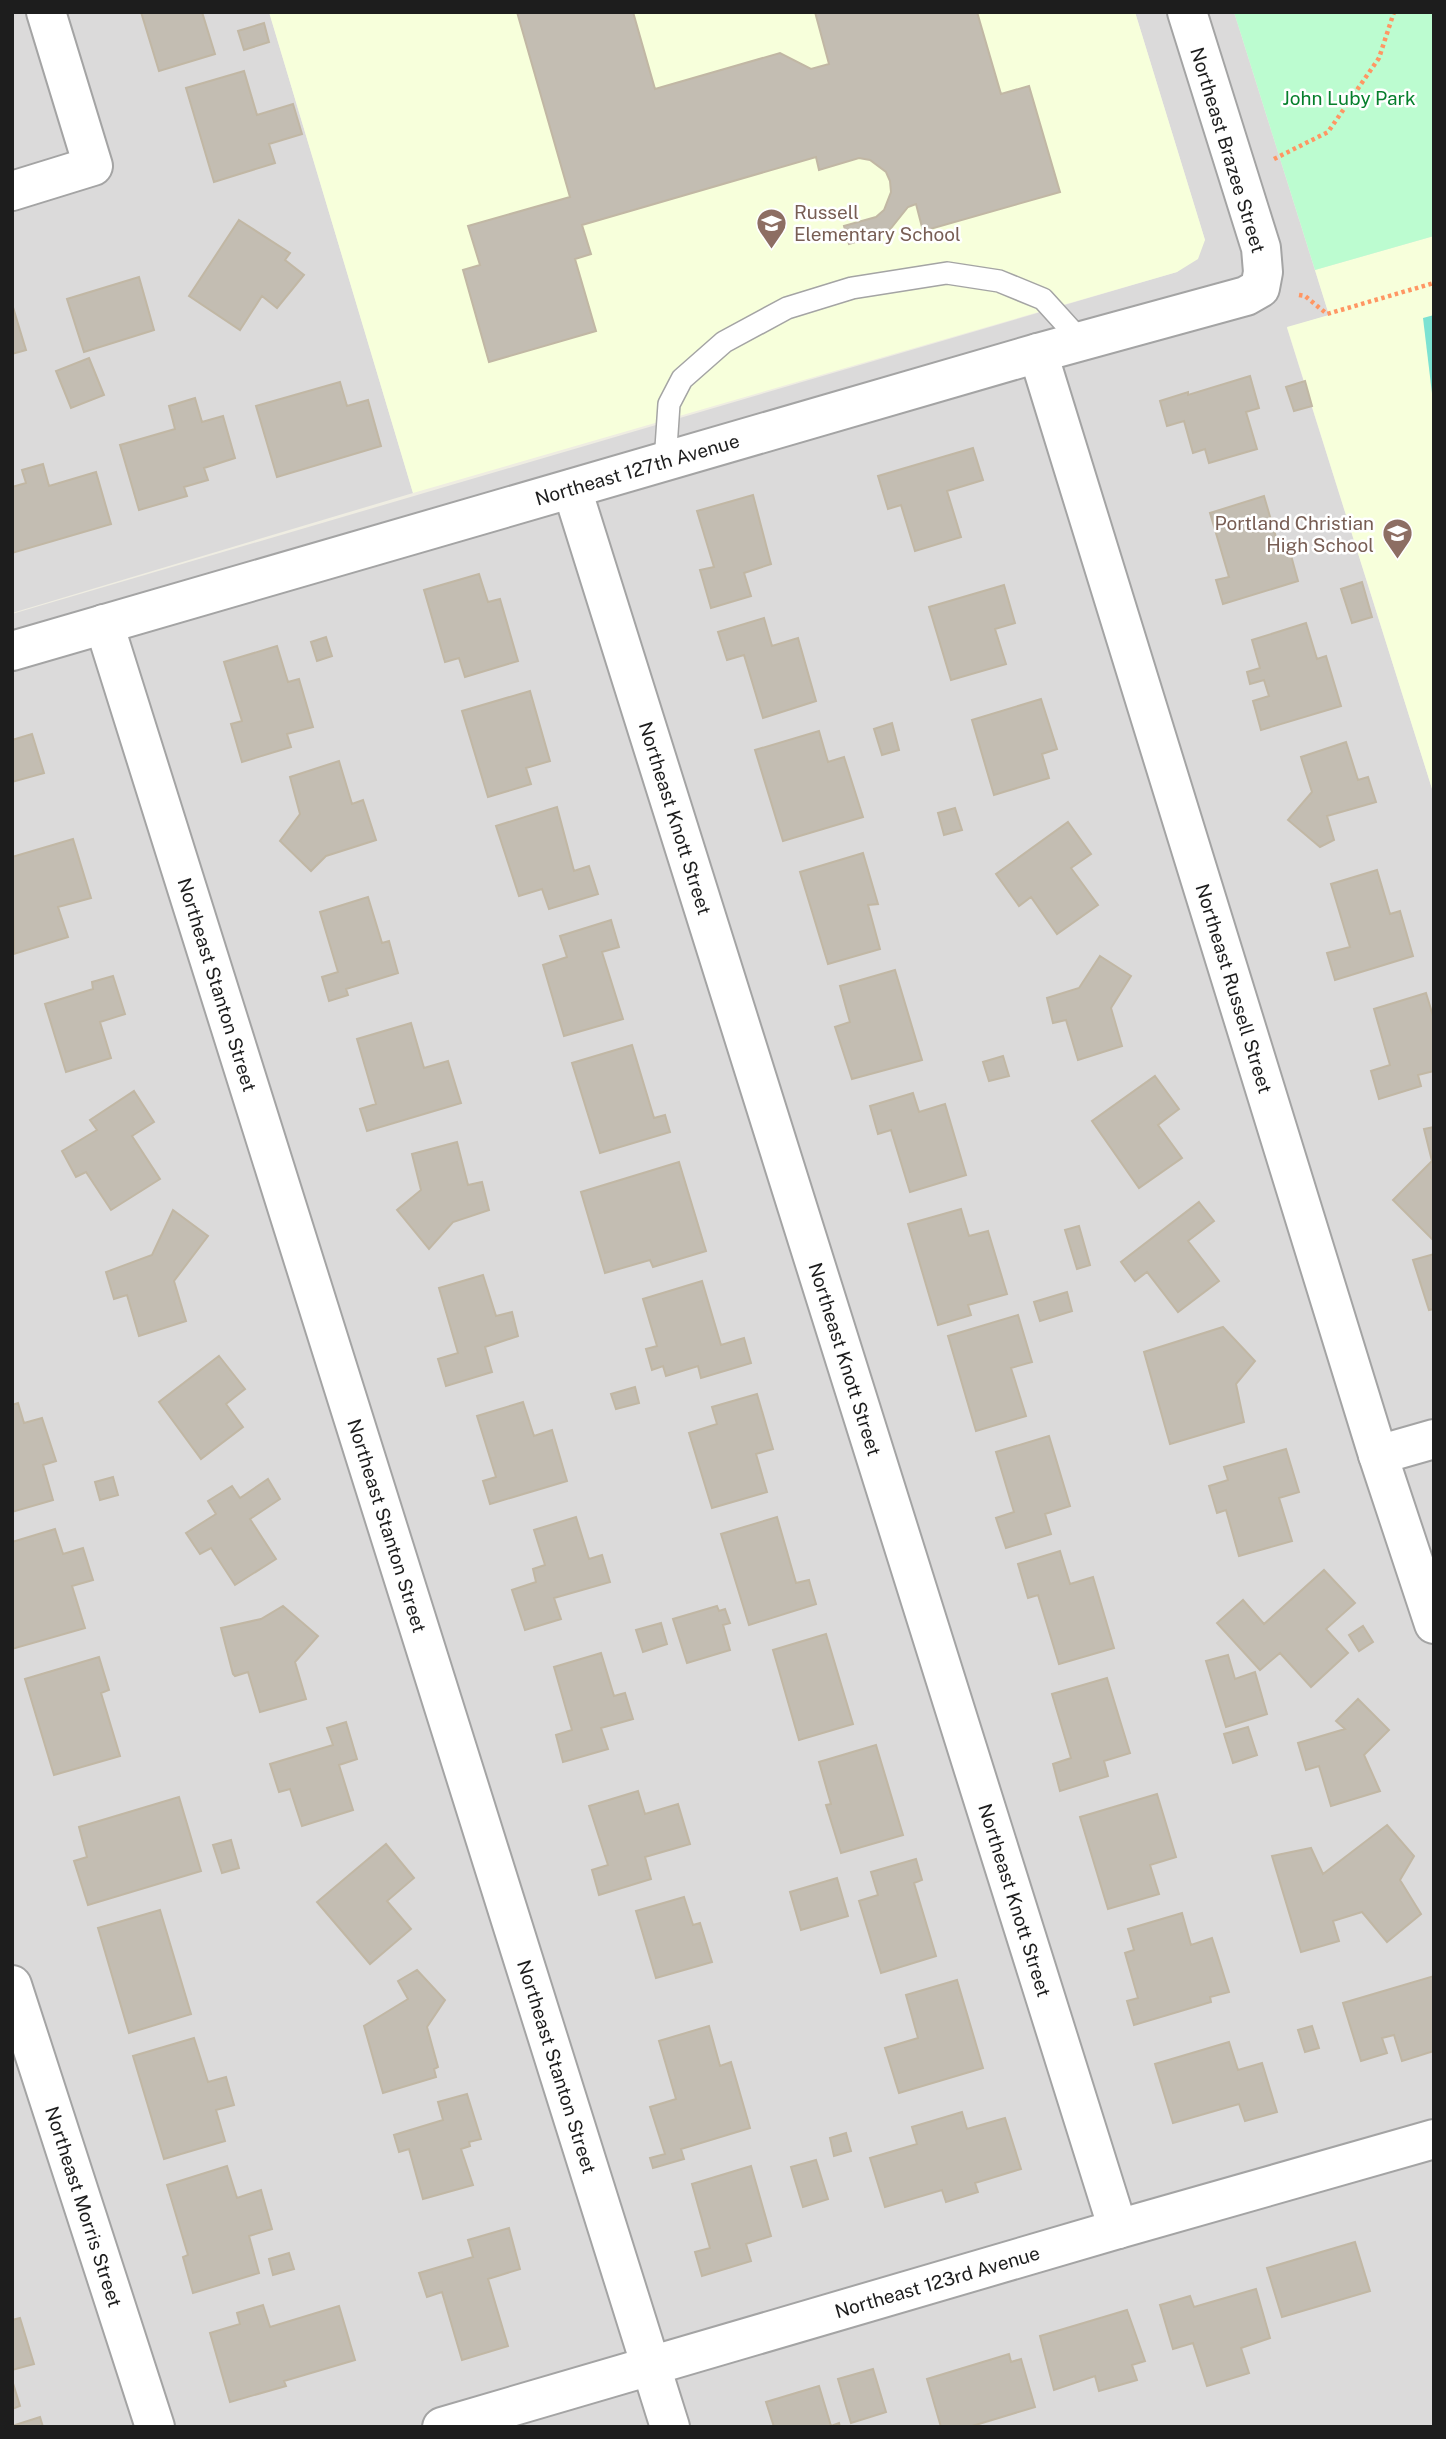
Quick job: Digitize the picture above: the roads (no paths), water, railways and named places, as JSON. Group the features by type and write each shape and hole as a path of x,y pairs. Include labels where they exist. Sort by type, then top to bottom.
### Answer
{"street":[{"path":"12,191 93,166 46,12"},
{"name":"Northeast Brazee Street","path":"1186,12 1261,248 1263,272 1260,288"},
{"name":"Northeast 127th Avenue","path":"12,651 1038,353 1246,296 1260,288"},
{"name":"Northeast Russell Street","path":"1038,353 1378,1455 1434,1624"},
{"name":"Northeast Knott Street","path":"572,489 1118,2229"},
{"name":"Northeast Stanton Street","path":"104,624 670,2427"},
{"path":"1378,1455 1434,1439"},
{"name":"Northeast Morris Street","path":"12,1985 155,2427"},
{"name":"Northeast 123rd Avenue","path":"442,2427 1118,2229 1434,2140"}],"lane":[{"path":"665,461 669,404 682,379 724,342 787,308 852,288 947,273 999,281 1043,299 1082,342"}],"place":[{"name":"Russell Elementary School","path":"771,250"},
{"name":"Portland Christian High School","path":"1397,561"}],"park label":[{"name":"John Luby Park","path":"1349,98"}]}
